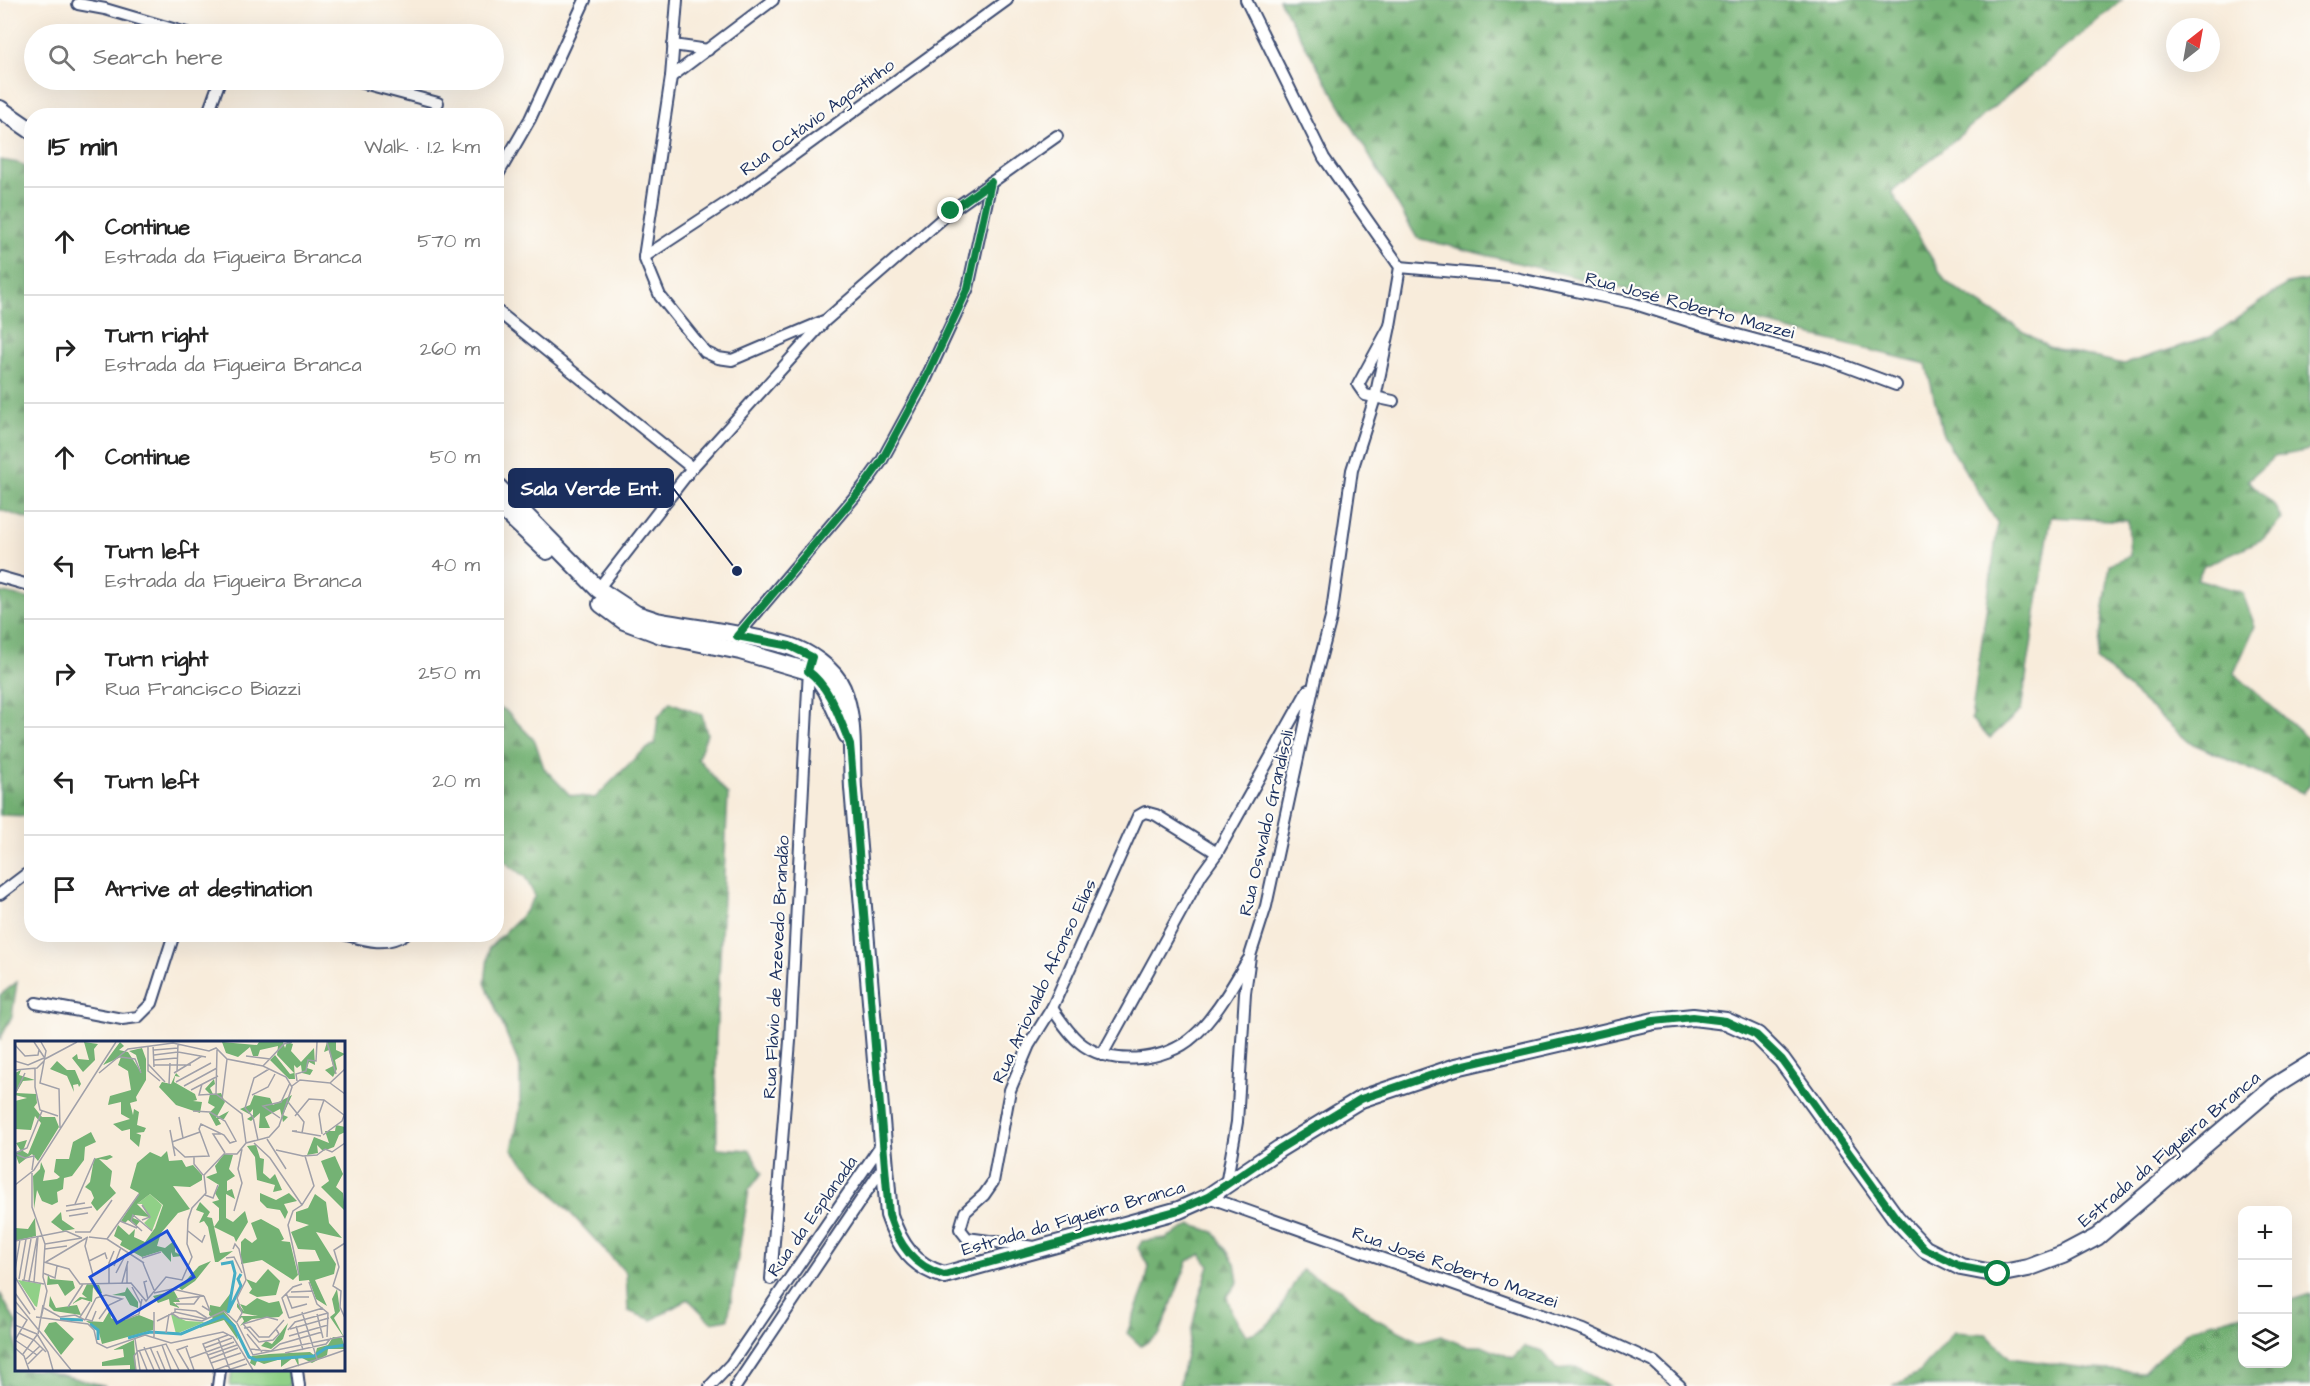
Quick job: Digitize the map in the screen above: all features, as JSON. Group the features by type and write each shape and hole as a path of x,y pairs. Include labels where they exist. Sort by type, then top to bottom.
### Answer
{"main road":[{"path":"0,109 24,126"},
{"name":"Estrada da Figueira Branca","path":"504,493 598,589 636,614 657,621 790,646 810,664 832,673 842,687 850,718 850,744 889,1215 895,1234 908,1255 925,1268 944,1275 1179,1210 1208,1197 1279,1149 1361,1099 1456,1067 1654,1021 1693,1017 1726,1021 1756,1035 1782,1060 1896,1218 1925,1249 1961,1267 1998,1274 2028,1268 2063,1255 2097,1237 2273,1087 2310,1064"},
{"path":"504,510 592,597 624,621 661,635 810,664"}],"street":[{"path":"504,164 530,119 585,0"},
{"path":"677,0 671,77 644,257 660,296 705,352 718,358 732,360 826,320"},
{"path":"671,77 773,0"},
{"name":"Rua Octávio Agostinho","path":"644,257 740,194 1007,0"},
{"path":"1246,0 1323,158 1400,267 1390,326 1358,385 1365,395 1393,401"},
{"path":"78,4 106,5 161,24"},
{"path":"673,45 708,50"},
{"path":"210,108 216,90"},
{"path":"389,90 438,103"},
{"path":"598,589 692,468 826,320 951,211 1057,136"},
{"path":"737,636 863,487 881,462 924,382 968,288 991,182"},
{"name":"Rua José Roberto Mazzei","path":"1400,267 1510,278 1632,303 1826,360 1896,385"},
{"path":"504,316 692,468"},
{"name":"Rua Oswaldo Grandisoli","path":"1226,1185 1237,1122 1245,993 1250,956 1266,906 1314,679 1331,618 1352,470 1375,398 1390,326"},
{"path":"0,576 24,584"},
{"name":"Rua Flávio de Azevedo Brandão","path":"771,1279 790,1041 810,664"},
{"path":"1102,1055 1201,875 1217,853 1314,679"},
{"name":"Rua Ariovaldo Afonso Elias","path":"1043,1249 967,1238 960,1229 965,1212 984,1195 993,1182 1010,1090 1029,1045 1052,1008 1138,816 1145,812 1156,815 1217,853"},
{"path":"0,894 24,876"},
{"path":"36,1003 122,1019 138,1017 152,1003 171,942"},
{"path":"1052,1008 1079,1042 1102,1055 1128,1058 1154,1056 1179,1048 1195,1035 1222,1003 1250,956"},
{"name":"Rua da Esplanada","path":"710,1386 731,1364 884,1142"},
{"path":"736,1386 886,1162"},
{"name":"Rua José Roberto Mazzei","path":"1208,1197 1584,1330 1654,1362 1680,1386"},
{"path":"218,1386 219,1371"},
{"path":"297,1371 298,1386"}],"green space":[{"path":"1279,0 2122,0 1892,192 1946,282 2048,347 2124,364 2210,337 2287,284 2310,280 2310,450 2274,457 2248,480 2273,504 2282,519 2263,539 2204,566 2197,579 2242,592 2255,626 2234,673 2310,741 2310,785 2303,793 2189,742 2097,660 2110,564 2130,556 2128,521 2051,517 2021,710 1990,738 1971,719 1998,524 1943,435 1926,364 1417,238"},
{"path":"0,160 19,163 24,166 24,518 0,510"},
{"path":"0,592 24,597 24,816 0,815"},
{"path":"670,702 702,715 707,734 698,758 728,795 716,1039 717,1148 750,1150 762,1173 749,1190 728,1319 711,1322 688,1299 652,1320 628,1311 626,1273 512,1150 520,1110 520,1067 485,983 489,948 495,942 504,942 504,933 524,913 535,896 525,877 504,861 504,710 535,741 544,768 570,795 595,798 637,756 655,743 658,717"},
{"path":"17,982 12,1016 0,1040 0,995"},
{"path":"1191,1225 1214,1232 1235,1263 1238,1282 1227,1297 1232,1313 1246,1335 1258,1331 1274,1318 1302,1270 1342,1290 1374,1318 1420,1342 1441,1336 1465,1346 1484,1346 1512,1358 1525,1346 1543,1351 1556,1369 1576,1367 1609,1386 1179,1386 1199,1297 1209,1266 1201,1254 1188,1261 1160,1334 1141,1346 1127,1333 1145,1286 1149,1267 1138,1248 1142,1241 1166,1238"},
{"path":"0,1293 15,1321 15,1371 46,1371 106,1386 0,1386"},
{"path":"2310,1294 2310,1386 1893,1386 1920,1372 1954,1332 1986,1334 2010,1358 2093,1369 2143,1372 2192,1328 2238,1315 2238,1368 2292,1368 2292,1300"},
{"path":"232,1371 289,1371 290,1386 230,1386"}],"place":[{"name":"Sala Verde Ent.","path":"737,571"}],"route":[{"path":"951,211 991,182 968,288 924,382 881,462 863,487 737,636 790,646 812,657 808,671 819,679 827,691 850,744 889,1215 895,1234 908,1255 932,1272 944,1275 1179,1210 1208,1197 1279,1149 1361,1099 1456,1067 1654,1021 1693,1017 1726,1021 1756,1035 1782,1060 1896,1218 1925,1249 1961,1267 1998,1274"}]}
